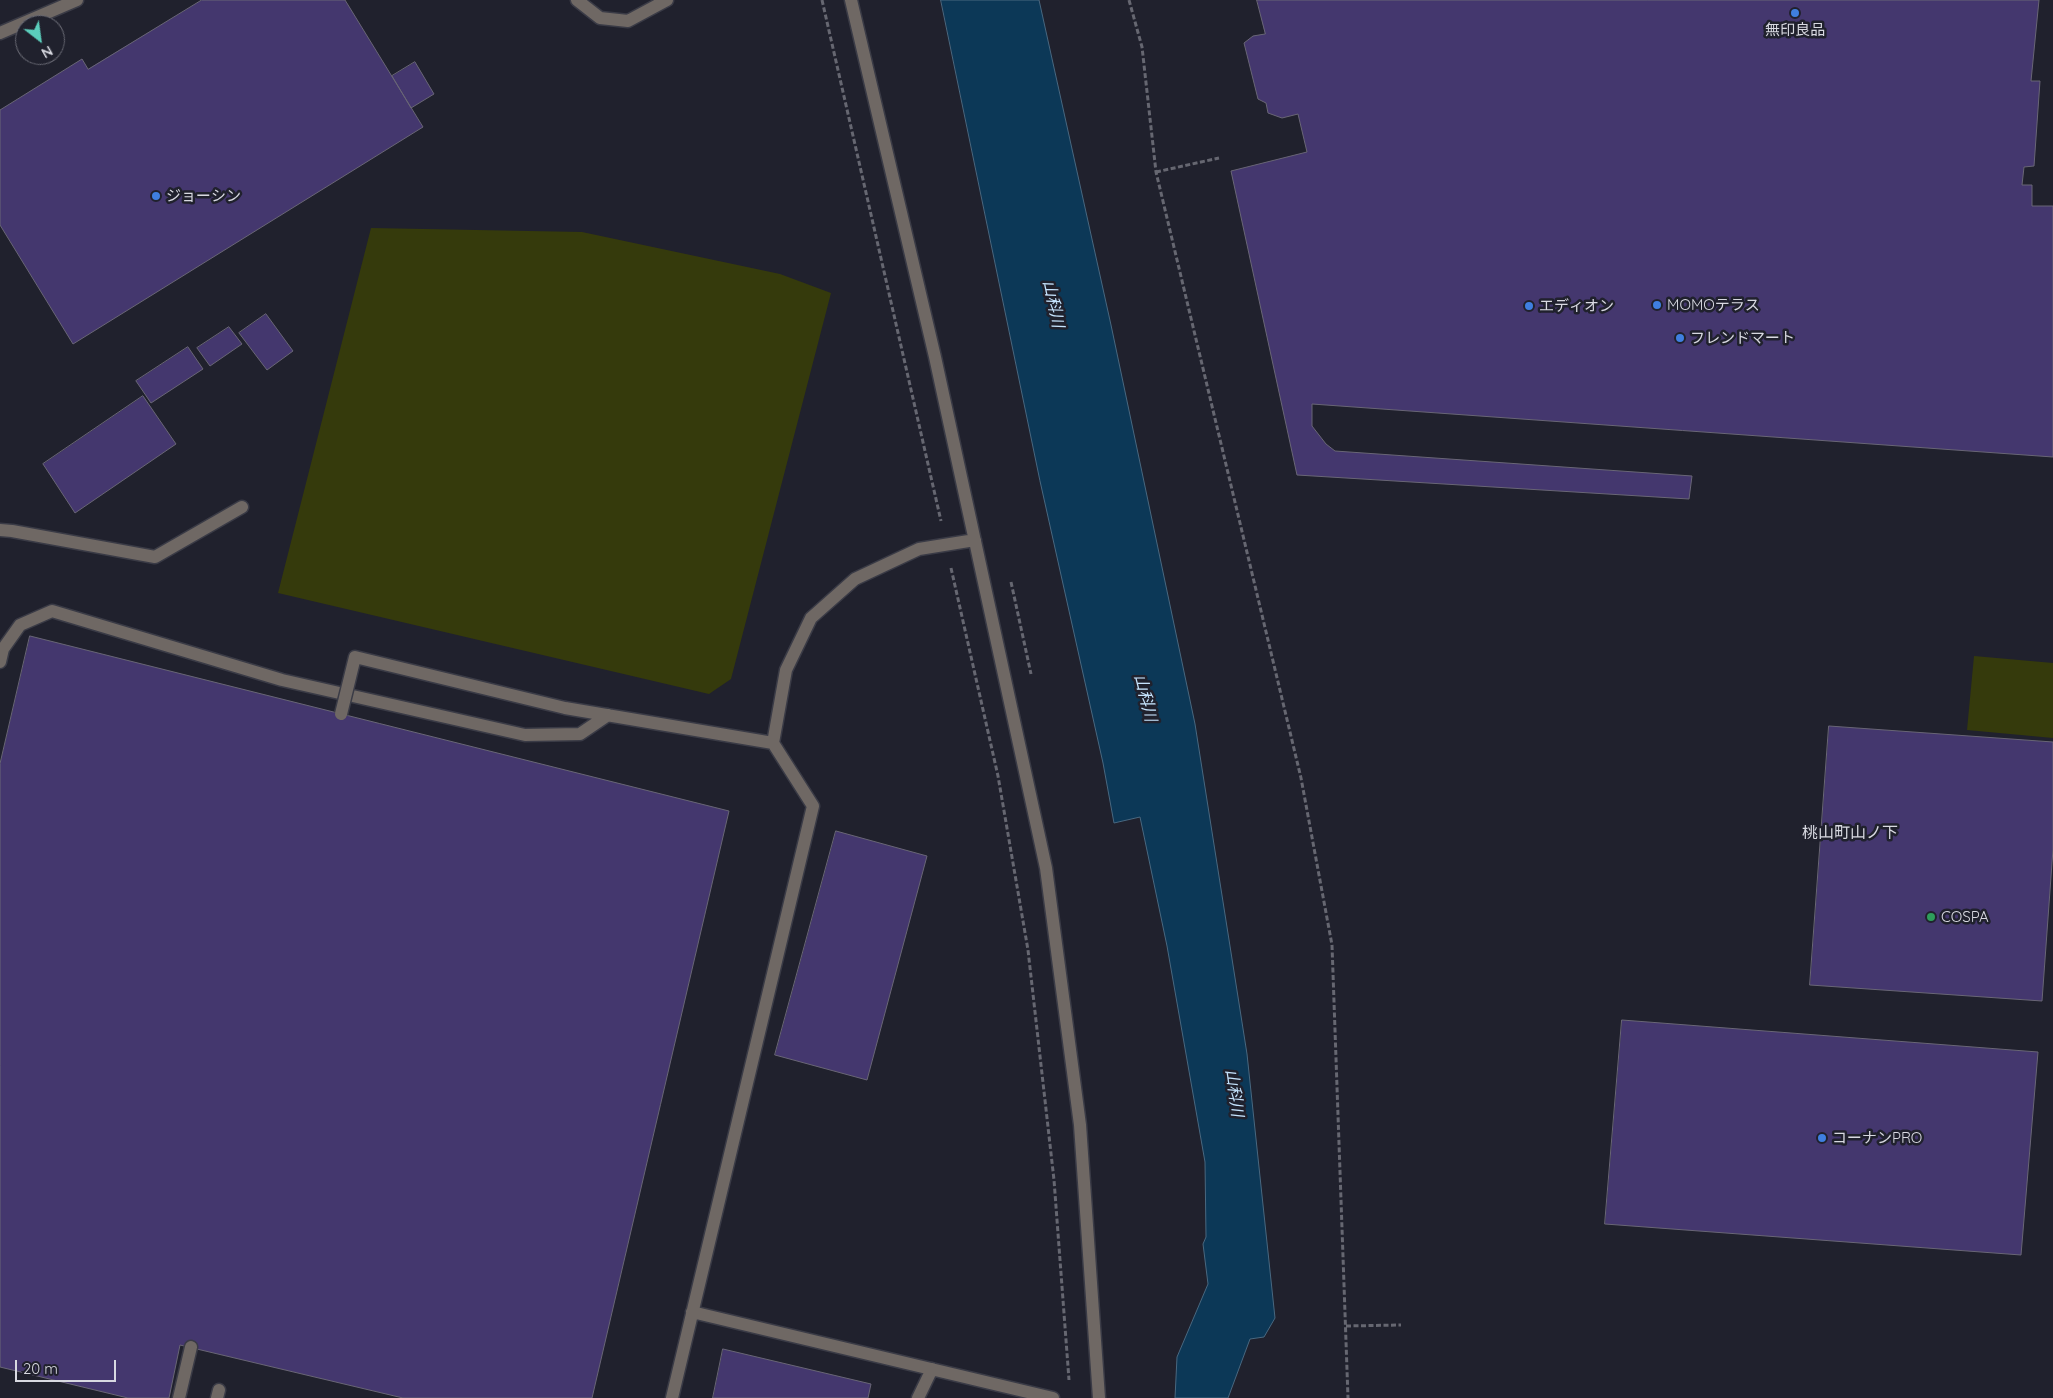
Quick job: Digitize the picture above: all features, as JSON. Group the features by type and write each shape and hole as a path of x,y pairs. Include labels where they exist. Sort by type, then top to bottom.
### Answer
{"street":[{"path":"0,33 77,0"},
{"path":"578,0 600,18 628,20 667,0"},
{"path":"851,0 935,357 1046,868 1080,1125 1099,1398"},
{"path":"0,530 155,557 242,507"},
{"path":"672,1398 813,806 773,742 786,670 811,618 855,579 919,549 975,540"},
{"path":"0,662 3,649 20,625 52,611 282,680 525,735 580,734 608,714"},
{"path":"341,714 355,657 566,708 773,742"},
{"path":"692,1312 1053,1398"},
{"path":"179,1398 191,1347"},
{"path":"918,1398 932,1369"}],"path":[{"path":"822,0 998,776 1028,950 1054,1180 1069,1389"},
{"path":"1129,0 1142,47 1156,172 1301,778 1332,945 1348,1398"},
{"path":"1156,172 1219,158"},
{"path":"1346,1326 1401,1325"}],"green space":[{"path":"371,228 582,232 780,274 831,293 731,679 709,694 278,593"},
{"path":"1974,656 2053,663 2053,738 1967,730"}],"water":[{"name":"山科川","path":"941,0 1039,0 1111,325 1195,724 1247,1054 1275,1318 1264,1337 1250,1339 1228,1398 1175,1398 1177,1357 1208,1284 1203,1244 1206,1237 1205,1162 1167,946 1140,817 1114,823 1103,763 1040,481"}],"building":[{"name":"ジョーシン","path":"202,0 345,0 423,127 73,344 0,225 0,110 82,59 88,69"},
{"name":"MOMOテラス","path":"1257,0 2039,0 2031,81 2040,81 2034,166 2024,167 2022,185 2032,185 2032,206 2053,206 2053,457 1312,404 1312,426 1326,444 1335,451 1692,476 1689,499 1297,475 1231,171 1307,152 1298,114 1282,118 1268,113 1266,103 1258,99 1244,43 1253,36 1265,34"},
{"path":"415,62 434,94 411,108 392,76"},
{"path":"266,314 293,351 267,370 239,333"},
{"path":"229,327 242,344 210,366 197,348"},
{"path":"188,347 203,369 151,403 136,381"},
{"path":"143,396 176,444 75,513 43,464"},
{"path":"30,636 729,811 592,1398 403,1398 180,1345 169,1398 128,1398 0,1367 0,764"},
{"name":"COSPA","path":"1829,726 2053,742 2053,849 2042,1001 1810,985"},
{"path":"836,831 927,856 867,1080 775,1055"},
{"name":"コーナンPRO","path":"1622,1020 2038,1052 2021,1255 1605,1224"},
{"path":"723,1349 871,1384 868,1398 713,1398"}],"place":[{"name":"無印良品","path":"1795,13"},
{"name":"ジョーシン","path":"156,196"},
{"name":"MOMOテラス","path":"1657,305"},
{"name":"エディオン","path":"1529,306"},
{"name":"フレンドマート","path":"1680,338"},
{"name":"COSPA","path":"1931,917"},
{"name":"コーナンPRO","path":"1822,1138"}],"district":[{"name":"桃山町山ノ下","path":"1850,833"}]}
